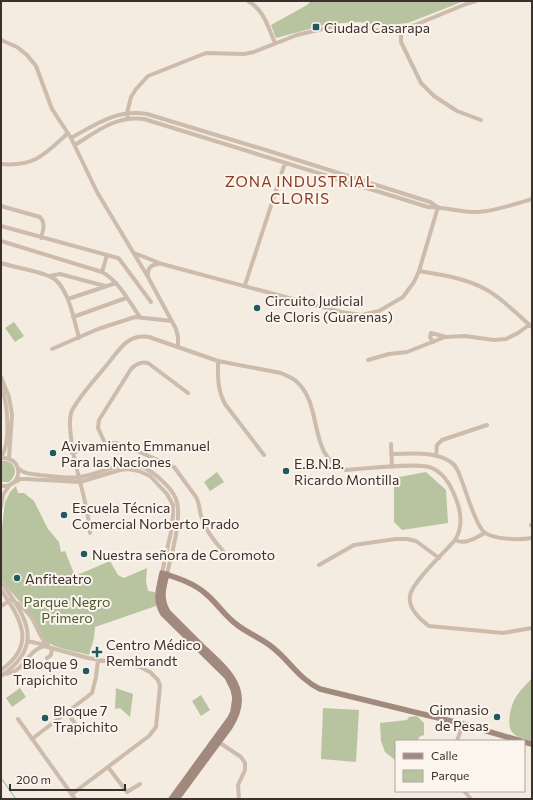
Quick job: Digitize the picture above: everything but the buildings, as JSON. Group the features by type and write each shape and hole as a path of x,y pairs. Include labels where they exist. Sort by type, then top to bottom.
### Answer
{"street":[{"path":"248,1 263,14 275,43"},
{"path":"128,118 127,113 131,97 148,76 206,53 244,54 254,52 297,35 331,27 363,27 380,31 400,29 415,25 476,1"},
{"path":"400,29 400,42 421,83 434,96 457,111 480,120"},
{"path":"1,40 17,47 27,55 36,66 50,105 75,145 97,192 148,277 172,322 178,337 178,347"},
{"path":"71,138 103,121 127,113 147,114 430,202 438,207"},
{"path":"75,145 109,124 128,118 144,119 428,207 472,212 505,207 532,199"},
{"path":"1,164 18,164 36,160 68,133"},
{"path":"245,286 285,163"},
{"path":"1,206 40,217 44,222 41,238"},
{"path":"134,253 162,264 341,312 361,315 379,311 403,297 414,282 419,271 438,207"},
{"path":"1,226 107,255 120,260 151,302"},
{"path":"1,241 102,272 116,283 140,317"},
{"path":"102,272 107,255"},
{"path":"1,263 50,276 57,281 68,299 79,338"},
{"path":"148,277 147,272 151,266 162,264"},
{"path":"419,271 466,280 478,285 495,295 530,326 518,334 506,339 494,340 465,336 446,337 431,333 430,337 433,342"},
{"path":"50,276 60,274 105,286"},
{"path":"68,299 116,283"},
{"path":"73,317 126,298"},
{"path":"52,349 98,329 135,317 172,322"},
{"path":"90,533 88,514 72,453 70,425 71,414 78,402 119,349 134,338 141,336 149,337 218,361 281,373 298,383 312,406 325,455 330,462 346,470 418,465 432,467 448,480 459,507 460,532 455,540 414,585 410,595 411,605 422,620 429,626 496,633 532,628"},
{"path":"368,360 389,354 407,352 446,337"},
{"path":"218,361 218,385 220,395 225,404 264,455"},
{"path":"104,443 98,428 98,420 131,369 138,363 148,363 188,393"},
{"path":"1,377 11,407 12,423 9,458"},
{"path":"1,387 8,420 4,452 1,457 9,458 25,473 78,477 112,467 133,464 148,469 162,480 176,500 179,514 165,573 157,596 160,608 163,614 223,672 231,683 235,698 233,712 218,741 177,799"},
{"path":"436,456 437,445 442,440 487,425"},
{"path":"72,453 104,443 115,442 174,467 199,502 202,521 211,536 223,551"},
{"path":"391,444 392,467"},
{"path":"391,454 436,456 448,460 455,466 478,524 485,533 507,539 532,538"},
{"path":"15,482 18,476 18,468"},
{"path":"1,507 3,495 9,486 20,479 80,482 120,470 128,469 139,471 150,476 171,499 173,510 165,573"},
{"path":"1,486 9,486"},
{"path":"455,540 460,543 465,543 485,533"},
{"path":"318,565 354,545 407,539 416,542 439,558"},
{"path":"165,573 201,589 236,625 262,639 301,676 315,687 463,724 518,740"},
{"path":"1,582 25,621 30,641 35,651"},
{"path":"1,590 29,614 42,639 50,647 51,655 47,658"},
{"path":"1,606 12,600"},
{"path":"1,670 16,657 22,642 21,624 12,600"},
{"path":"30,641 98,660 140,667 150,672 158,680 160,686 156,727 149,736 72,794"},
{"path":"3,675 20,659 30,641"},
{"path":"3,675 17,671 35,651 44,646 50,647"},
{"path":"32,739 92,692 98,660"},
{"path":"67,712 81,732"},
{"path":"18,719 75,799"},
{"path":"457,740 463,724"},
{"path":"171,799 218,741"},
{"path":"218,741 241,757 245,763 245,770 238,785 239,799"},
{"path":"108,767 127,792 140,784"}],"green space":[{"path":"311,1 464,1 408,23 380,26 359,22 328,24 276,38 271,25 307,5"},
{"path":"14,322 24,336 15,342 5,328"},
{"path":"1,461 10,462 13,465 15,471 9,482 1,482"},
{"path":"217,472 224,482 210,491 204,482"},
{"path":"426,472 446,490 448,523 402,530 394,522 394,478"},
{"name":"Parque Negro Primero","path":"16,486 18,493 24,493 34,501 48,529 59,542 61,552 65,551 75,576 110,561 118,575 124,578 147,568 146,581 148,591 155,592 156,606 95,627 94,638 89,655 61,648 45,641 27,610 1,578 1,536 5,502 10,492"},
{"path":"532,678 532,741 516,736 510,729 509,720 514,700"},
{"path":"20,688 26,697 12,707 6,698"},
{"path":"116,688 133,694 130,717 120,708 115,709"},
{"path":"201,695 210,710 201,716 192,701"},
{"path":"323,708 359,710 356,762 321,759"},
{"path":"417,716 424,723 424,735 419,737 418,740 395,740 395,760 385,752 381,741 380,723 407,720 409,717"}],"waterway":[{"path":"1,778 16,799"}],"place":[{"name":"Ciudad Casarapa","path":"316,27"},
{"name":"Circuito Judicial de Cloris (Guarenas)","path":"257,308"},
{"name":"Avivamiento Emmanuel Para las Naciones","path":"53,453"},
{"name":"E.B.N.B. Ricardo Montilla","path":"286,471"},
{"name":"Escuela Técnica Comercial Norberto Prado","path":"64,515"},
{"name":"Nuestra señora de Coromoto","path":"84,554"},
{"name":"Anfiteatro","path":"17,578"},
{"name":"Centro Médico Rembrandt","path":"97,652"},
{"name":"Bloque 9 Trapichito","path":"86,671"},
{"name":"Gimnasio de Pesas","path":"497,717"},
{"name":"Bloque 7 Trapichito","path":"45,718"}],"district":[{"name":"ZONA INDUSTRIAL CLORIS","path":"300,190"}]}
